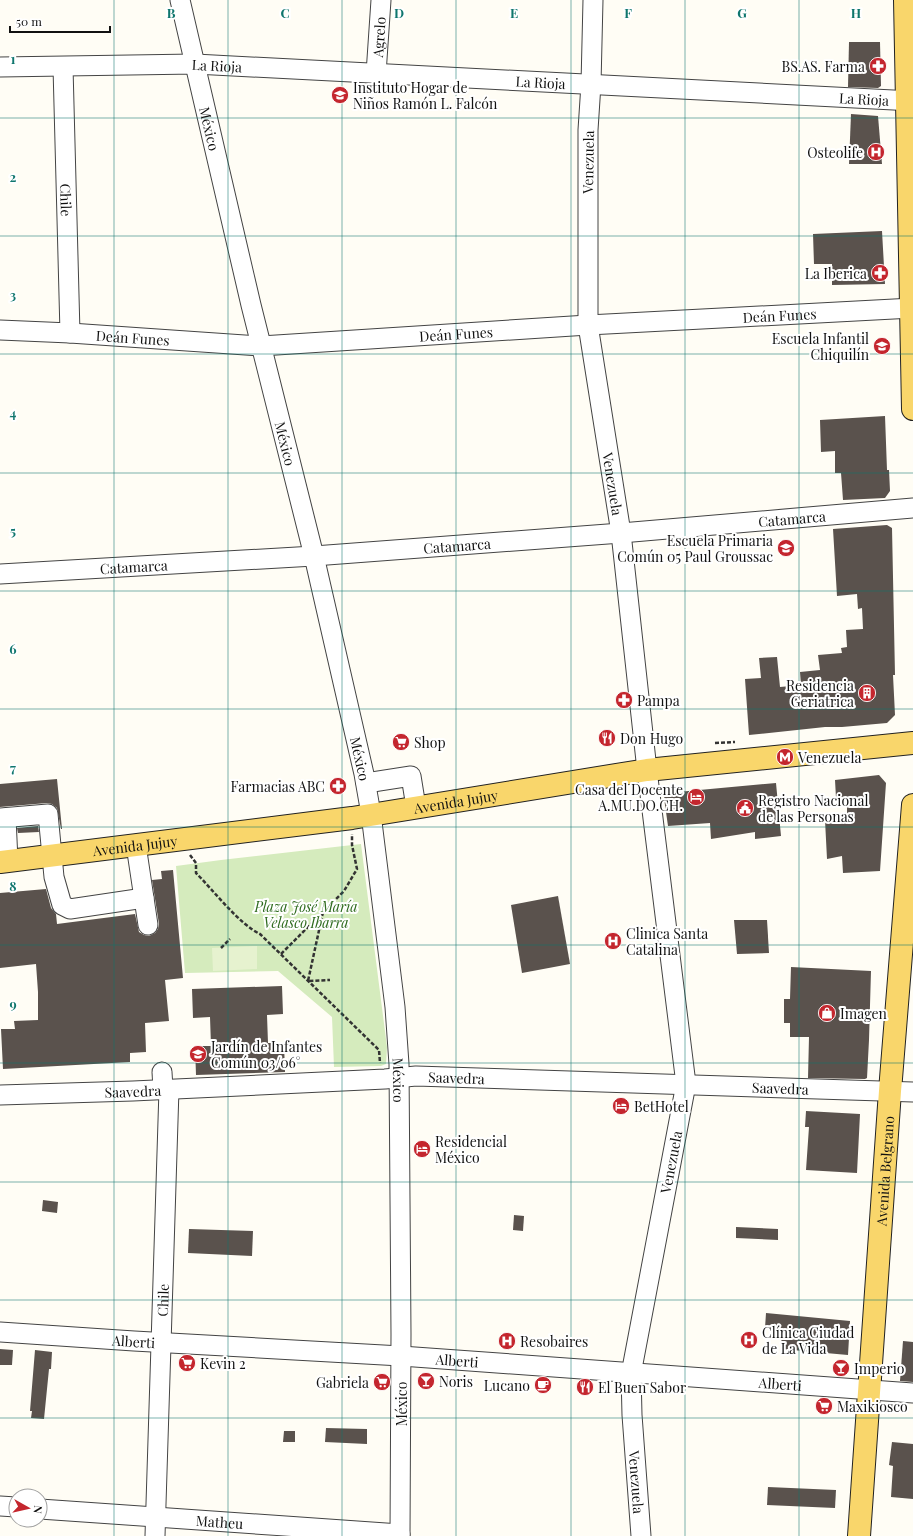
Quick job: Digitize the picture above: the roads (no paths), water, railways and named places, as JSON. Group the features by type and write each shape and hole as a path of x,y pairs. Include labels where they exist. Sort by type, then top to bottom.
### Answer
{"main road":[{"path":"905,0 910,100 913,409"},
{"name":"Avenida Jujuy","path":"4,862 362,816 647,770 913,743"},
{"name":"Avenida Belgrano","path":"859,1536 890,1091 909,900 913,805"}],"street":[{"name":"México","path":"180,0 261,346 314,556 366,783 362,816 395,1007 399,1078 401,1356 400,1535"},
{"name":"Agrelo","path":"376,74 381,0"},
{"name":"Venezuela","path":"594,0 588,130 588,325 621,533 647,770 686,1084 631,1374 632,1415 641,1536"},
{"name":"La Rioja","path":"0,67 195,64 910,100"},
{"name":"Chile","path":"63,67 70,333"},
{"name":"Deán Funes","path":"0,330 70,333 261,346 588,325 912,308"},
{"name":"Catamarca","path":"0,574 314,556 621,533 913,508"},
{"path":"366,783 411,776 416,807"},
{"path":"4,862 3,818 48,814 54,877 62,905 70,909 144,898"},
{"path":"136,845 148,925"},
{"name":"Saavedra","path":"0,1095 164,1083 399,1078 416,1076 913,1092"},
{"name":"Chile","path":"155,1536 161,1343 164,1083"},
{"name":"Alberti","path":"0,1332 161,1343 401,1356 631,1374 913,1393"},
{"name":"Matheu","path":"48,1509 155,1516 400,1535"}],"place":[{"name":"BS.AS. Farma","path":"878,66"},
{"name":"Instituto Hogar de Niños Ramón L. Falcón","path":"340,95"},
{"name":"Osteolife","path":"876,152"},
{"name":"La Iberica","path":"880,273"},
{"name":"Escuela Infantil Chiquilín","path":"882,346"},
{"name":"Escuela Primaria Común 05 Paul Groussac","path":"786,548"},
{"name":"Residencia Geriatrica","path":"867,693"},
{"name":"Pampa","path":"624,700"},
{"name":"Don Hugo","path":"607,738"},
{"name":"Shop","path":"401,742"},
{"name":"Venezuela","path":"785,757"},
{"name":"Farmacias ABC","path":"338,786"},
{"name":"Casa del Docente A.MU.DO.CH.","path":"696,797"},
{"name":"Registro Nacional de las Personas","path":"745,808"},
{"name":"Clinica Santa Catalina","path":"613,941"},
{"name":"Imagen","path":"827,1013"},
{"name":"Jardín de Infantes Común 03/06°","path":"198,1054"},
{"name":"BetHotel","path":"621,1106"},
{"name":"Residencial México","path":"422,1149"},
{"name":"Clínica Ciudad de La Vida","path":"749,1340"},
{"name":"Resobaires","path":"507,1341"},
{"name":"Kevin 2","path":"187,1363"},
{"name":"Imperio","path":"841,1368"},
{"name":"Noris","path":"426,1381"},
{"name":"Gabriela","path":"382,1382"},
{"name":"Lucano","path":"543,1385"},
{"name":"El Buen Sabor","path":"585,1387"},
{"name":"Maxikiosco","path":"824,1406"}],"park label":[{"name":"Plaza José María Velasco Ibarra","path":"306,914"}]}
